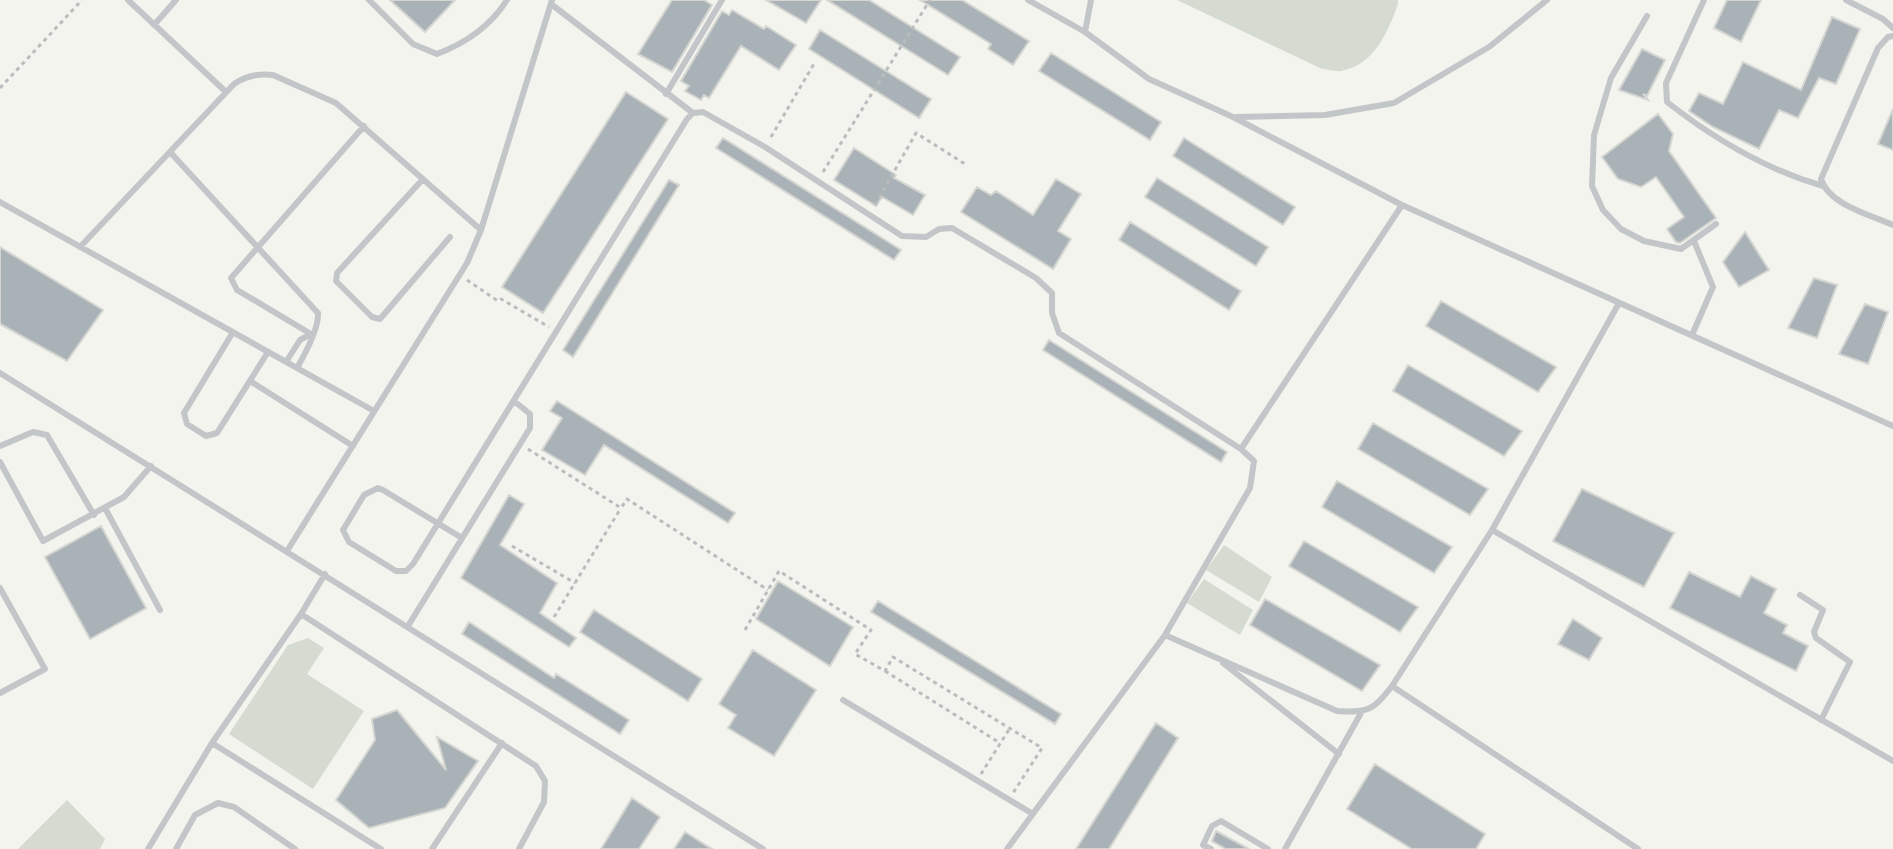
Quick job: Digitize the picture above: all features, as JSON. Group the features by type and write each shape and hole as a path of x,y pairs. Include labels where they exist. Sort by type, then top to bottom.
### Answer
{"lane":[{"path":"128,0 226,92"},
{"path":"154,25 176,0"},
{"path":"369,0 413,44 437,54 461,45 495,18 507,0"},
{"path":"666,94 722,0"},
{"path":"1028,0 1085,32 1149,79 1233,117 1402,205 1893,426"},
{"path":"1085,32 1091,0"},
{"path":"1233,117 1325,115 1394,103 1489,47 1547,0"},
{"path":"1704,0 1666,83 1667,102 1692,122 1770,166 1823,186"},
{"path":"1846,0 1883,19 1893,28"},
{"path":"287,551 460,275 481,230 552,2 693,113"},
{"path":"1647,16 1611,78 1594,135 1592,186 1603,210 1621,229 1644,241 1681,249 1716,224"},
{"path":"1893,36 1878,48 1821,179 1833,197 1893,225"},
{"path":"80,247 226,92 249,76 273,75 327,98 364,126 481,230"},
{"path":"462,538 438,524 383,490 373,489 364,495 344,526 343,535 349,542 401,572 410,568 438,524 514,401 687,119 693,113 703,112 765,147 902,236 926,237 939,229 952,228 1036,278 1052,293 1052,313 1059,333 1241,449 1254,461 1250,488 1165,635 1007,849"},
{"path":"311,334 233,287 232,274 364,126"},
{"path":"170,152 318,313 310,345 297,368"},
{"path":"423,179 337,273 336,281 372,317 380,319 450,237"},
{"path":"0,202 374,411"},
{"path":"1241,449 1402,205"},
{"path":"1692,335 1713,287 1694,241"},
{"path":"1165,635 1337,711 1361,713 1375,707 1392,686 1492,530 1619,303"},
{"path":"233,332 184,413 185,422 206,436 214,435 268,352"},
{"path":"286,362 300,340 311,334"},
{"path":"0,373 763,849"},
{"path":"0,383 11,380"},
{"path":"250,381 353,446"},
{"path":"408,626 530,428 531,420 525,408 514,401"},
{"path":"0,446 33,432 47,435 94,515"},
{"path":"0,462 43,541 124,497 151,466"},
{"path":"105,508 160,610"},
{"path":"1492,530 1893,761"},
{"path":"148,849 212,743 325,574"},
{"path":"0,588 45,669 0,693"},
{"path":"1800,595 1823,610 1814,632 1816,638 1850,662 1821,720"},
{"path":"301,614 536,766 545,781 544,802 519,849"},
{"path":"1214,656 1339,754"},
{"path":"1392,686 1638,849"},
{"path":"843,700 1033,814"},
{"path":"1285,849 1361,713"},
{"path":"212,743 381,849"},
{"path":"432,849 502,743"},
{"path":"176,849 195,815 218,803 234,807 295,849"},
{"path":"1211,849 1203,845 1212,826 1221,821 1268,849"}],"path":[{"path":"0,88 82,0"},
{"path":"816,182 930,0"},
{"path":"765,147 815,62"},
{"path":"869,216 916,133 965,164"},
{"path":"460,275 498,301 501,299 556,331"},
{"path":"520,444 621,508"},
{"path":"554,617 627,499 768,590"},
{"path":"512,546 575,583"},
{"path":"745,630 779,571 871,630 855,654 1000,743"},
{"path":"885,671 893,657 1042,748 1009,799"},
{"path":"977,780 1010,728"}],"shaded area":[{"path":"1177,0 1398,0 1398,4 1385,35 1371,54 1353,68 1339,71 1322,69"},
{"path":"1224,545 1272,577 1259,602 1206,570"},
{"path":"1204,579 1253,610 1240,635 1187,603"},
{"path":"308,638 324,648 307,674 364,711 313,789 229,734 288,645"},
{"path":"67,800 105,839 100,849 18,849"}],"building":[{"path":"390,0 455,0 425,32"},
{"path":"672,0 704,0 712,5 672,72 638,54"},
{"path":"766,0 821,0 806,23"},
{"path":"827,0 869,0 960,57 948,75"},
{"path":"920,0 962,0 1029,41 1013,65 988,49 991,44"},
{"path":"1727,0 1761,0 1741,42 1714,28"},
{"path":"732,10 796,45 779,70 741,46 709,98 704,95 701,100 685,91 689,86 681,81 722,11 729,15"},
{"path":"1832,17 1860,29 1836,84 1819,78 1798,118 1779,110 1759,149 1713,127 1689,111 1699,93 1723,104 1743,62 1801,90"},
{"path":"820,30 931,99 919,118 809,49"},
{"path":"1642,49 1665,60 1647,96 1643,94 1648,100 1619,90"},
{"path":"1051,53 1161,122 1150,140 1039,71"},
{"path":"626,92 668,119 543,313 502,287"},
{"path":"1893,109 1893,150 1878,144"},
{"path":"1658,114 1673,134 1669,151 1716,218 1680,243 1667,229 1684,217 1656,177 1641,187 1618,179 1602,157"},
{"path":"723,138 901,250 894,260 716,148"},
{"path":"1184,138 1295,207 1283,225 1173,156"},
{"path":"854,148 896,175 894,178 925,195 913,215 882,197 876,206 834,180"},
{"path":"1157,178 1268,247 1256,266 1145,197"},
{"path":"1056,179 1081,194 1058,231 1071,239 1053,269 961,212 977,187 991,195 996,191 1033,215"},
{"path":"669,180 679,185 573,357 563,350"},
{"path":"1130,222 1241,291 1229,310 1119,240"},
{"path":"1745,232 1769,270 1739,287 1723,262"},
{"path":"0,247 103,310 67,361 0,324"},
{"path":"1814,278 1837,285 1817,338 1788,328"},
{"path":"1441,301 1556,367 1538,392 1426,326"},
{"path":"1865,304 1888,312 1868,364 1839,354"},
{"path":"1049,340 1227,452 1221,462 1043,350"},
{"path":"1408,365 1522,431 1504,456 1393,391"},
{"path":"557,401 735,513 728,523 604,445 585,475 542,450 562,418 550,411"},
{"path":"1373,423 1488,489 1470,515 1358,449"},
{"path":"1337,481 1452,547 1434,573 1322,507"},
{"path":"1582,489 1674,533 1644,587 1553,541"},
{"path":"509,495 524,504 500,545 557,583 540,613 576,638 569,647 461,578"},
{"path":"101,526 146,608 90,639 45,557"},
{"path":"1304,541 1418,607 1400,632 1289,566"},
{"path":"1689,572 1740,597 1751,576 1776,589 1764,613 1787,625 1783,633 1808,646 1796,671 1670,608"},
{"path":"778,581 853,627 830,666 756,619"},
{"path":"1265,599 1380,665 1362,691 1250,625"},
{"path":"878,601 1061,714 1055,724 871,612"},
{"path":"594,610 702,679 688,701 580,632"},
{"path":"1573,619 1602,638 1589,660 1558,644"},
{"path":"469,622 554,678 556,674 629,720 620,734 462,634"},
{"path":"753,650 816,690 774,756 728,728 736,715 719,704"},
{"path":"397,710 446,770 437,737 478,761 445,808 369,828 336,800 375,740 372,719"},
{"path":"1156,723 1178,738 1109,849 1076,849"},
{"path":"1375,764 1485,834 1476,849 1412,849 1347,809"},
{"path":"632,798 660,817 639,849 601,849"},
{"path":"1216,831 1249,849 1226,849 1212,841"},
{"path":"685,832 712,849 674,849"}]}
